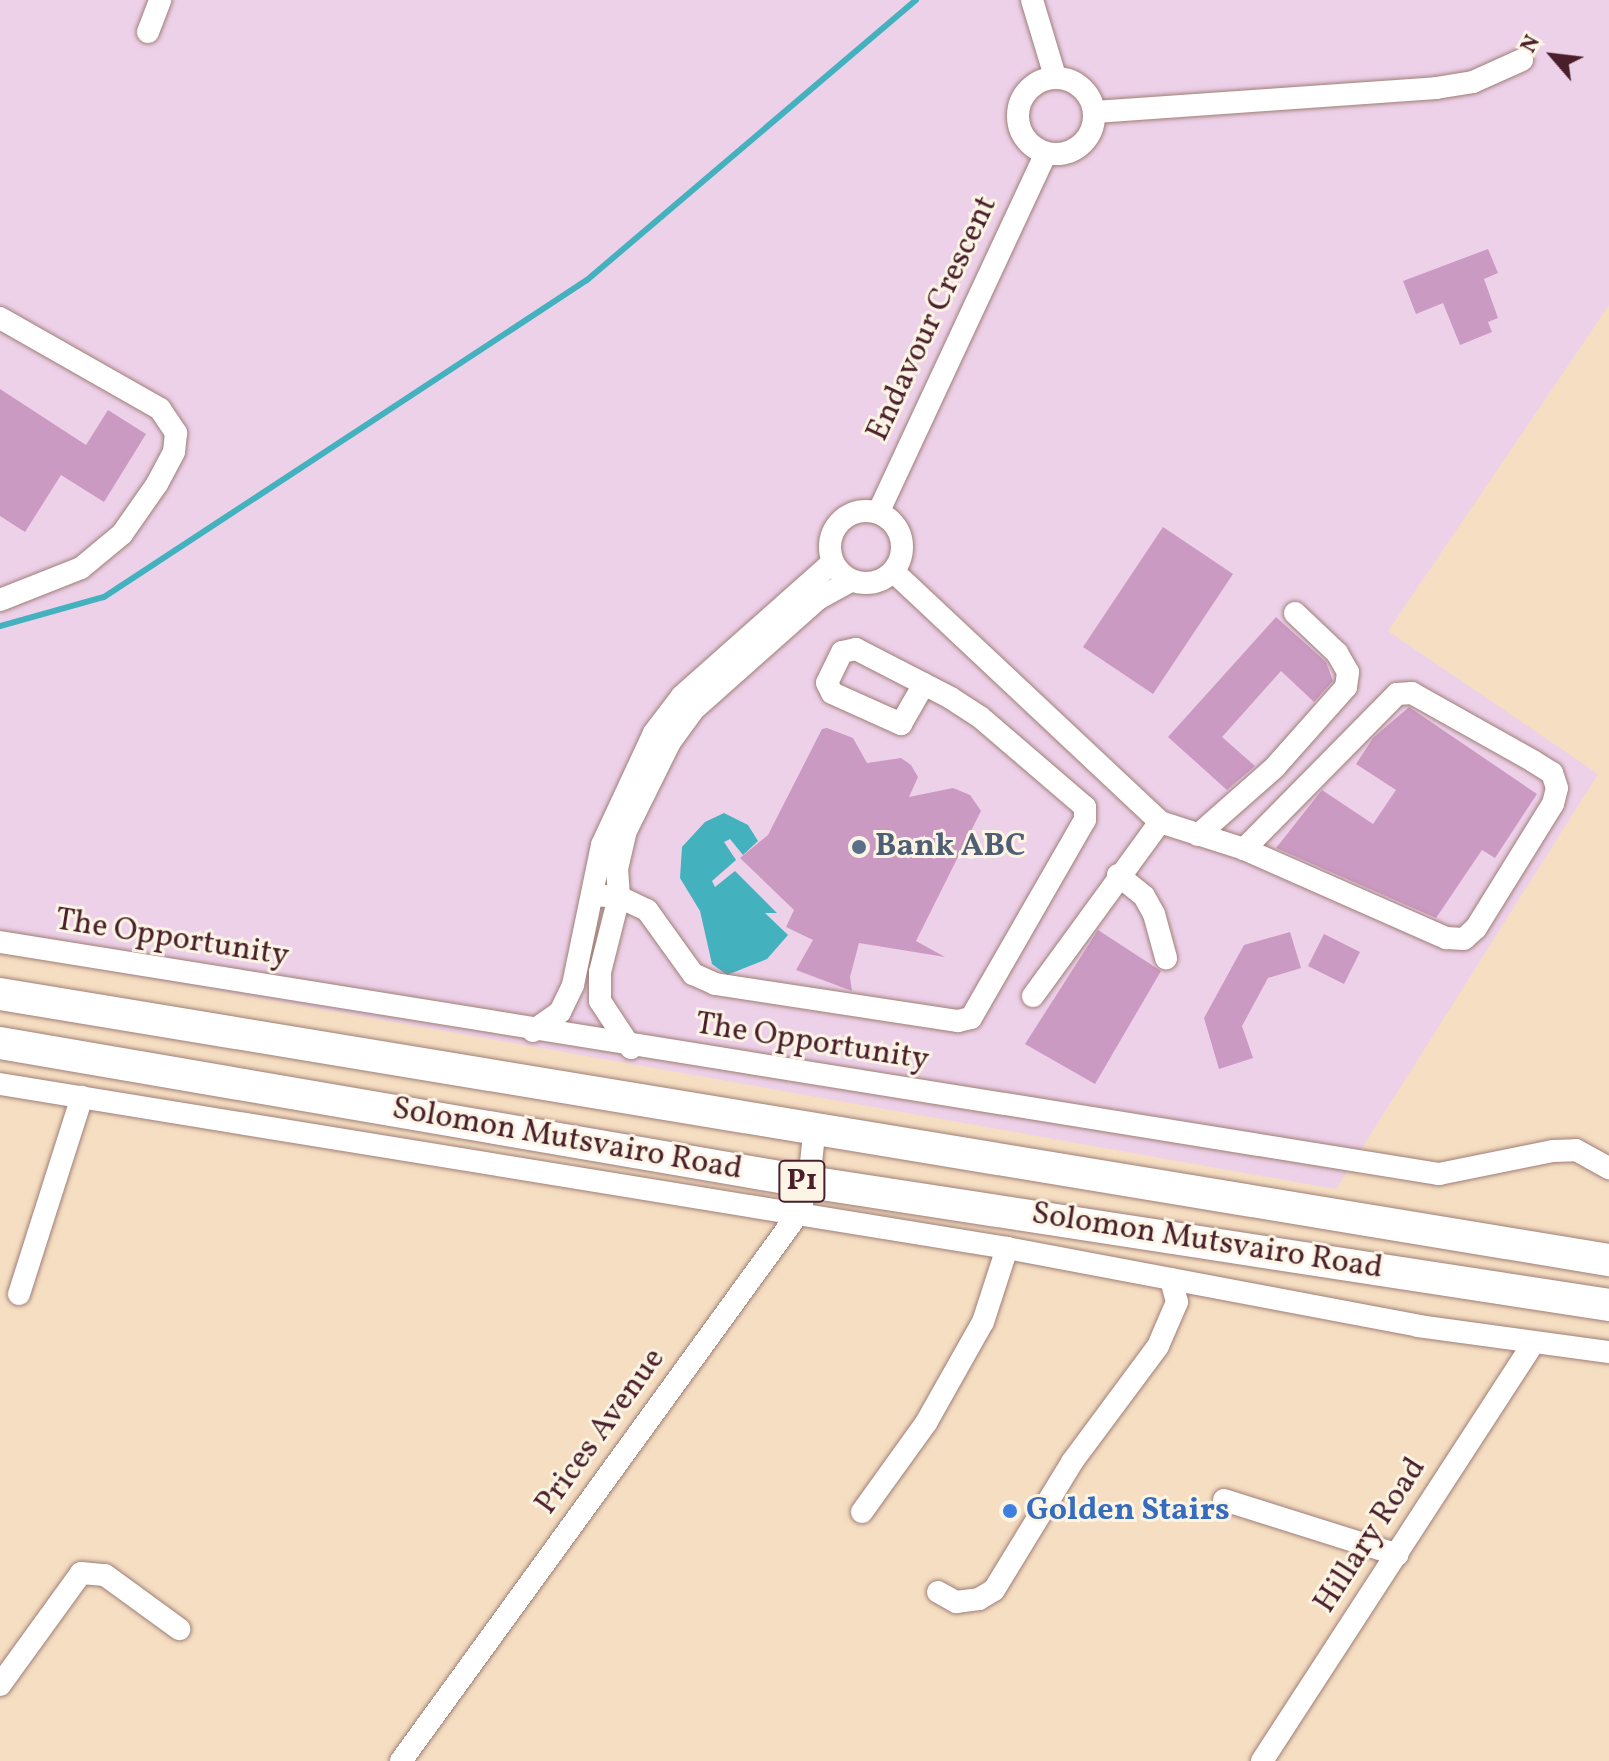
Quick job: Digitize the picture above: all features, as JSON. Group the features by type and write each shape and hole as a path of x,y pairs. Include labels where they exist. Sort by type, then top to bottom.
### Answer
{"highway":[{"name":"P1","path":"0,994 815,1125 1609,1260"},
{"name":"Solomon Mutsvairo Road","path":"0,1043 809,1182 1608,1299"}],"street":[{"path":"148,32 160,0"},
{"path":"1032,0 1055,76"},
{"path":"1095,112 1436,88 1473,82 1522,60"},
{"path":"1055,76 1082,86 1095,112 1089,136 1070,152 1046,153 1022,132 1018,122 1020,100 1034,83 1055,76"},
{"name":"Endavour Crescent","path":"879,511 1046,153"},
{"path":"0,318 160,409 176,433 174,452 157,484 122,534 60,580 0,600"},
{"path":"858,510 879,511 898,527 904,550 894,572 873,584 851,581 832,563 829,541 839,521 858,510"},
{"path":"533,1031 560,1012 573,985 602,845 654,733 682,696 832,563"},
{"path":"894,572 1160,822 1244,849 1446,938 1464,939 1476,928 1546,816 1557,788 1552,773 1533,761 1412,693 1397,694 1244,849"},
{"path":"631,1048 600,1001 600,972 619,897 617,869 625,833 670,742 693,710 818,599 851,581"},
{"path":"1198,835 1275,767 1346,687 1348,672 1337,653 1295,613"},
{"path":"592,895 619,897 647,910 693,974 715,984 958,1021 971,1018 1085,820 1085,807 980,717 924,684"},
{"path":"1033,996 1118,875 1160,822"},
{"path":"1118,875 1144,896 1154,914 1166,958"},
{"name":"The Opportunity","path":"0,942 631,1048 1439,1174 1553,1151 1576,1150 1609,1168"},
{"path":"0,1084 1007,1248 1532,1345 1609,1352"},
{"path":"19,1294 82,1097"},
{"name":"Prices Avenue","path":"401,1761 798,1214 809,1182 815,1125"},
{"path":"862,1512 926,1423 983,1322 1007,1248"},
{"path":"938,1592 956,1602 979,1599 994,1590 1072,1462 1165,1335 1177,1302 1171,1279"},
{"name":"Hillary Road","path":"1262,1761 1532,1345"},
{"path":"1224,1500 1398,1555"},
{"path":"0,1685 81,1573 105,1575 179,1629"}],"shaded area":[{"path":"0,0 1609,0 1609,305 1388,631 1598,774 1336,1189 0,952"}],"water":[{"path":"724,813 748,825 758,841 743,855 730,839 724,842 736,860 712,881 715,887 735,871 777,913 765,913 788,935 767,959 727,975 712,964 700,911 680,878 682,847 705,822"}],"building":[{"path":"1488,249 1498,273 1484,279 1498,318 1488,322 1492,332 1460,345 1443,303 1416,314 1403,281"},
{"path":"0,389 86,445 108,410 146,434 104,502 61,475 25,532 0,516"},
{"path":"1163,527 1233,574 1153,694 1083,647"},
{"path":"1276,617 1326,662 1333,681 1314,702 1281,671 1222,737 1255,766 1227,790 1168,737"},
{"path":"1409,707 1537,794 1495,858 1482,850 1436,918 1276,848 1322,790 1373,824 1396,790 1356,764 1373,738"},
{"name":"Bank ABC","path":"822,729 853,738 867,763 901,758 911,765 918,777 909,797 953,788 970,795 981,811 916,941 945,957 859,943 850,977 852,991 796,970 813,940 786,927 794,910 740,858 768,835"},
{"path":"1098,930 1161,971 1095,1084 1025,1044"},
{"path":"1290,932 1301,968 1268,978 1242,1026 1253,1058 1219,1069 1204,1018 1244,945"},
{"path":"1324,934 1360,952 1344,984 1308,966"}],"waterway":[{"path":"0,626 104,597 587,280 916,0"}],"place":[{"name":"Bank ABC","path":"859,847"},
{"name":"Golden Stairs","path":"1010,1511"}]}
